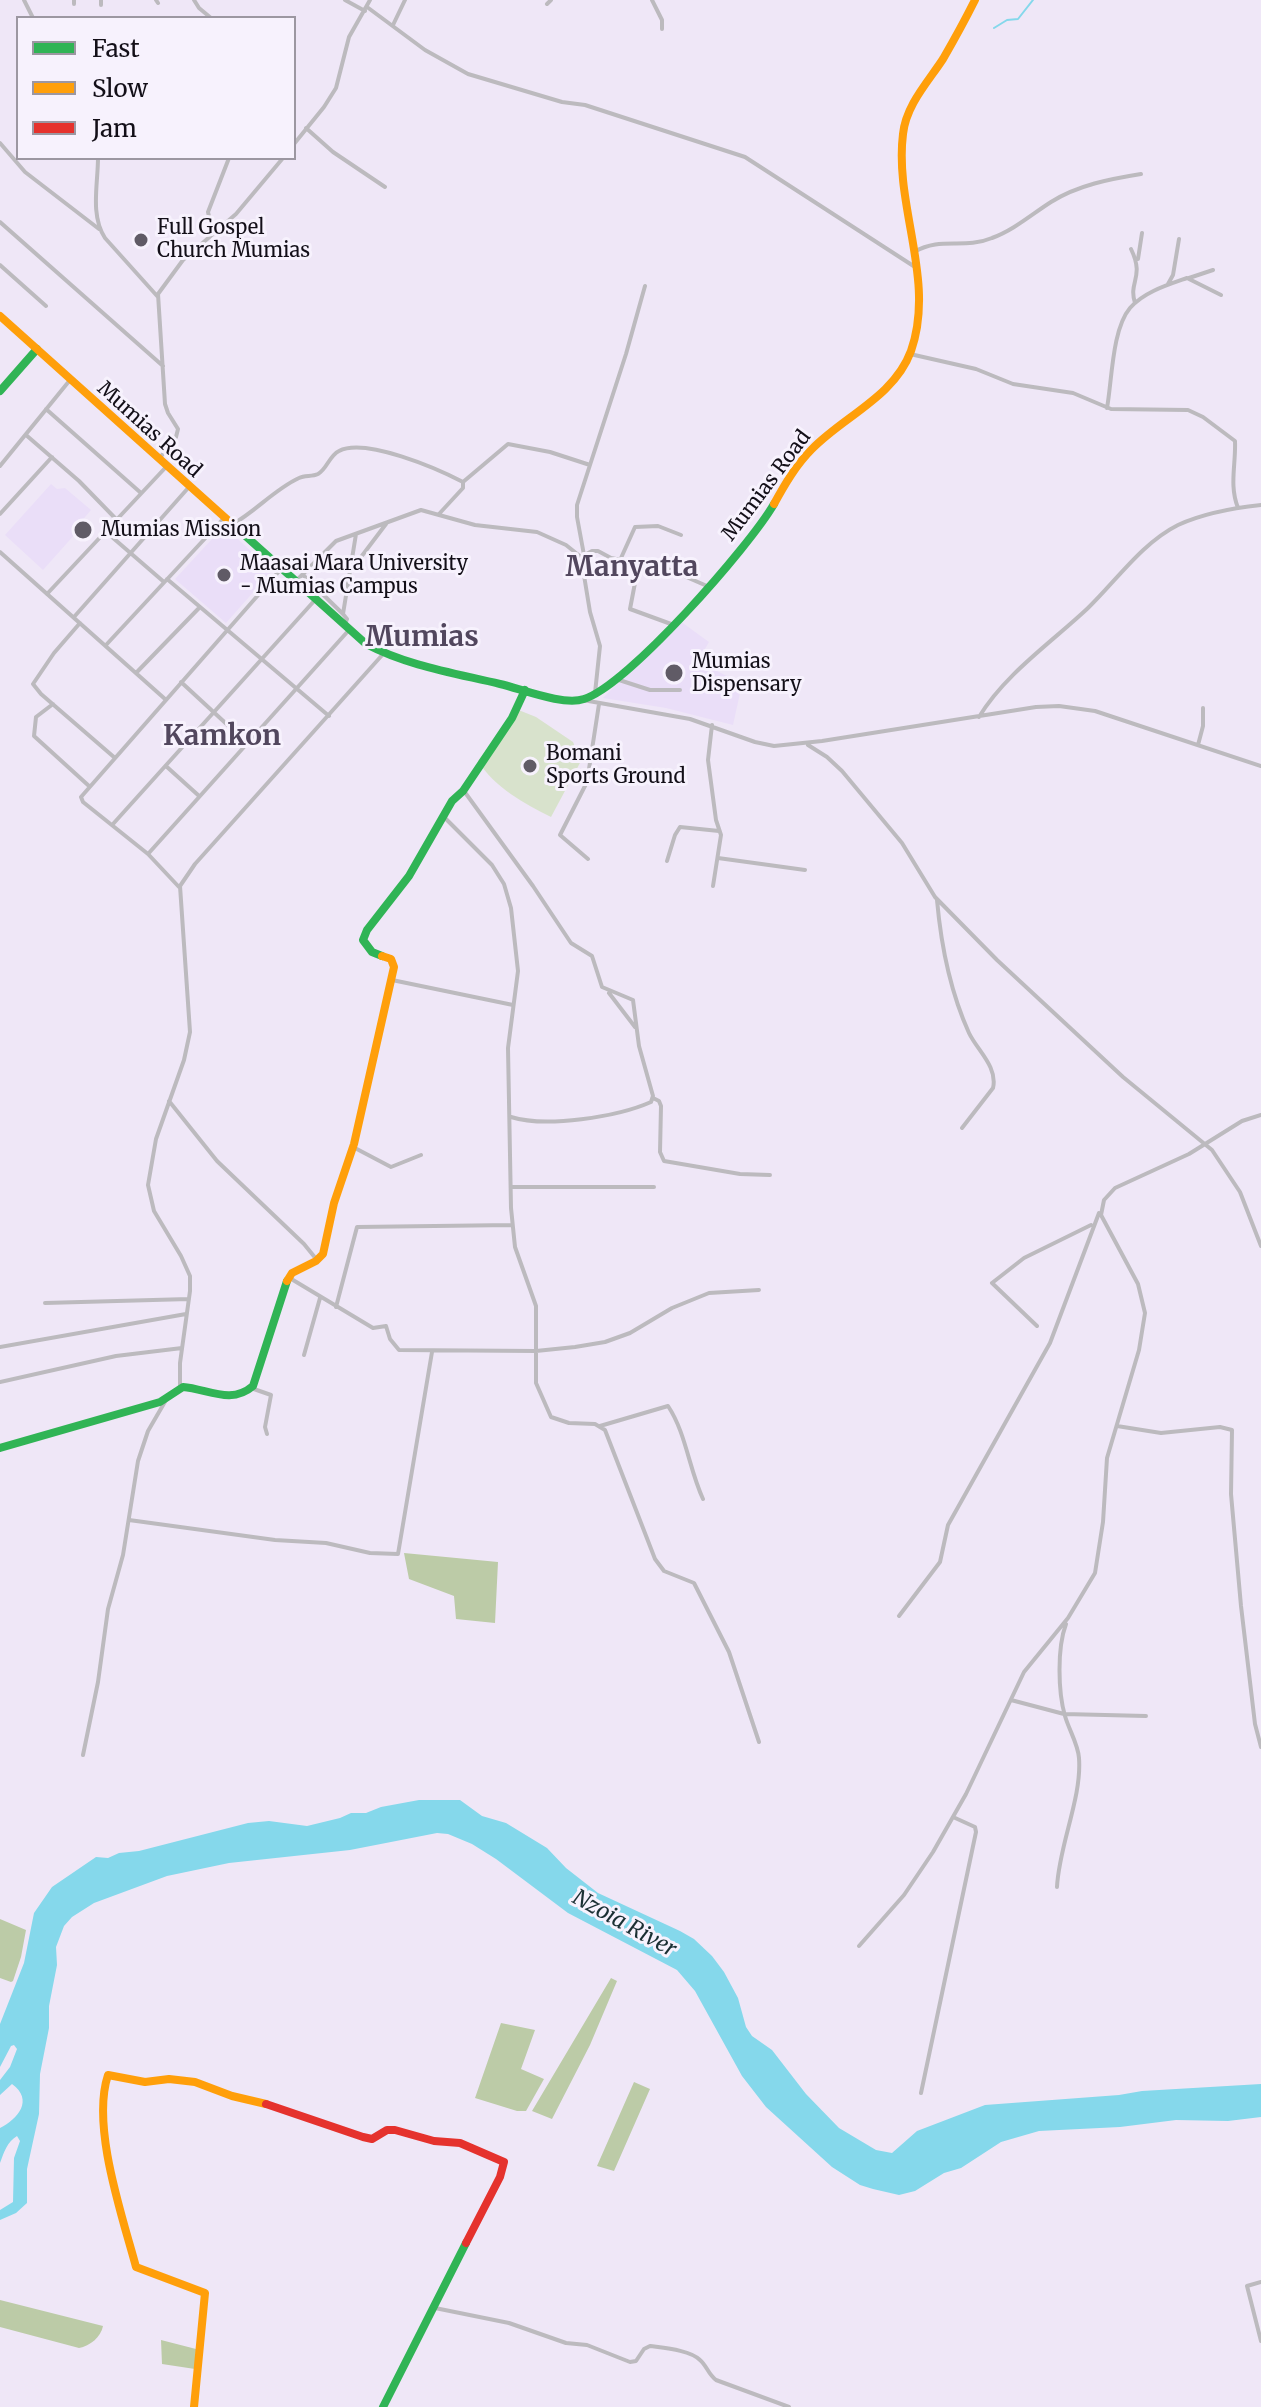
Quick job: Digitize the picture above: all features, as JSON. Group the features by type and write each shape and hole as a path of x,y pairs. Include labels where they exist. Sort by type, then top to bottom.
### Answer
{"street":[{"path":"194,0 209,16"},
{"path":"345,0 393,25 425,50 468,74 562,102 585,105 745,157 915,267"},
{"path":"296,141 336,88 348,39 370,0"},
{"path":"393,25 405,0"},
{"path":"652,0 662,20 662,29"},
{"name":"Mumias Road","path":"0,316 281,569 299,578 315,600 366,644 439,671 583,700 616,679 671,624 756,532 799,462 832,429 885,390 901,371 910,354 919,319 903,181 905,123 975,0"},
{"path":"306,128 333,152 385,187"},
{"path":"0,143 25,172 101,231 158,297 165,407 178,430 158,460"},
{"path":"98,160 97,217 101,231"},
{"path":"213,234 208,212 228,160"},
{"path":"158,297 178,266 247,202 281,160"},
{"path":"913,252 932,243 965,244 991,239 1066,194 1114,178 1141,174"},
{"path":"0,222 164,367"},
{"path":"1137,262 1142,233"},
{"path":"1166,286 1173,275 1179,239"},
{"path":"1131,249 1139,272 1133,296 1135,303"},
{"path":"0,265 46,306"},
{"path":"1107,408 1125,315 1135,303 1166,286 1213,270"},
{"path":"1187,278 1221,295"},
{"path":"595,693 600,646 588,603 577,510 645,286"},
{"path":"0,391 37,349"},
{"path":"910,354 976,369 1013,384 1073,393 1107,408 1183,409 1199,414 1235,441 1232,484 1238,508"},
{"path":"0,466 70,380"},
{"path":"46,409 141,493"},
{"path":"26,435 116,519"},
{"path":"439,514 463,488 463,482 508,444 550,452 590,465"},
{"path":"232,524 299,478 317,474 334,454 349,448 374,450 415,460 463,482"},
{"path":"0,514 52,457"},
{"path":"46,594 166,467"},
{"path":"74,617 189,487"},
{"path":"979,717 1020,671 1156,539 1191,520 1261,505"},
{"path":"148,854 346,628 347,619 343,614 299,578 336,541 421,510 475,525 537,532 582,556"},
{"path":"106,645 224,518"},
{"path":"353,568 387,522"},
{"path":"621,558 635,527 658,526 681,535"},
{"path":"105,531 329,716"},
{"path":"343,614 353,568 353,541 357,532"},
{"path":"582,556 592,551 611,558 639,562 684,574 707,586"},
{"path":"0,552 165,699"},
{"path":"639,562 630,609 671,624"},
{"path":"180,1387 190,1283 187,1267 154,1211 148,1194 156,1139 187,1052 191,1020 179,887 148,854 82,800 82,795 281,569"},
{"path":"113,824 315,600"},
{"path":"136,673 200,607"},
{"path":"80,623 33,683 38,691 115,758"},
{"path":"179,887 195,864 384,653"},
{"path":"616,679 650,690 680,690"},
{"path":"181,682 246,742"},
{"path":"83,1755 101,1667 108,1609 123,1555 141,1451 148,1431 166,1400 180,1387 236,1396 243,1395 251,1388 263,1361 288,1277 296,1269 317,1261 323,1254 334,1203 353,1147 392,980 394,963 372,952 363,940 367,930 409,876 452,801 463,791 512,718 525,690"},
{"path":"583,700 673,715 765,744 806,744 1036,707 1071,707 1095,711 1261,766"},
{"path":"53,704 36,717 34,736 89,786"},
{"path":"588,859 560,835 587,782 599,704"},
{"path":"1198,745 1203,726 1203,708"},
{"path":"712,725 708,760 719,831 713,886"},
{"path":"806,744 833,761 902,843 936,898 997,960 1112,1066 1205,1145 1235,1182 1261,1246"},
{"path":"167,767 199,795"},
{"path":"463,791 571,943 592,956 598,980 637,1029"},
{"path":"444,817 492,865 504,884 517,948 518,971 508,1048 512,1225 515,1247 536,1306 536,1383 547,1413 561,1422 600,1426 669,1406 703,1499"},
{"path":"667,861 680,827 719,831"},
{"path":"718,858 805,870"},
{"path":"936,898 949,974 968,1031 995,1080 993,1088 962,1128"},
{"path":"392,980 513,1005"},
{"path":"608,991 632,999 653,1098 660,1103 660,1152 664,1161 740,1174 770,1175"},
{"path":"511,1117 533,1121 596,1116 640,1106 653,1098"},
{"path":"169,1101 217,1161 304,1244 317,1261"},
{"path":"899,1616 940,1562 948,1525 1050,1343 1093,1224 1108,1194 1205,1145 1236,1124 1261,1115"},
{"path":"353,1147 391,1167 421,1155"},
{"path":"512,1187 654,1187"},
{"path":"859,1946 904,1895 953,1817 1031,1662 1068,1618 1095,1573 1103,1522 1107,1458 1139,1350 1145,1313 1138,1284 1100,1210"},
{"path":"1037,1326 992,1283 1024,1258 1093,1224"},
{"path":"336,1307 357,1227 512,1225"},
{"path":"288,1277 373,1328 387,1326 390,1339 399,1350 432,1352 536,1351 605,1342 630,1333 672,1308 709,1293 759,1290"},
{"path":"304,1355 320,1298"},
{"path":"45,1303 189,1299"},
{"path":"0,1347 186,1314"},
{"path":"0,1382 107,1357 182,1348"},
{"path":"129,1520 205,1532 326,1543 370,1553 398,1554 432,1352"},
{"path":"251,1388 271,1395 265,1427 267,1434"},
{"path":"0,1448 166,1400"},
{"path":"600,1426 607,1434 659,1565 667,1573 694,1583 700,1592 729,1652 759,1742"},
{"path":"1117,1426 1161,1433 1224,1427 1232,1430 1231,1494 1241,1606 1255,1724 1261,1747"},
{"path":"1057,1887 1061,1850 1072,1810 1079,1762 1064,1714 1060,1646 1068,1618"},
{"path":"1011,1700 1064,1714 1146,1716"},
{"path":"921,2093 976,1832 975,1827 953,1817"},
{"path":"194,2407 205,2293 136,2267 108,2150 104,2086 108,2075 145,2082 169,2079 189,2081 232,2096 279,2107 363,2137 372,2139 384,2131 395,2130 434,2141 460,2143 502,2159 504,2167 500,2177 383,2407"},
{"path":"1261,2282 1247,2286 1261,2341"},
{"path":"432,2307 509,2323 566,2343 587,2345 630,2362 636,2361 644,2349 651,2346 687,2354 700,2359 713,2378 789,2407"}],"shaded area":[{"path":"51,484 57,489 65,488 91,510 74,530 76,533 43,570 5,535"},
{"name":"Maasai Mara University - Mumias Campus","path":"224,526 272,571 226,623 175,579"},
{"name":"Mumias Dispensary","path":"680,621 709,642 698,661 742,684 733,725 666,708 603,698"}],"green space":[{"name":"Bomani Sports Ground","path":"516,709 536,717 573,742 581,761 551,817 501,787 478,761"},
{"path":"404,1553 498,1562 495,1623 456,1619 454,1596 409,1579"},
{"path":"0,1919 26,1930 21,1957 11,1982 0,1978"},
{"path":"611,1978 617,1981 590,2045 552,2119 532,2111"},
{"path":"501,2023 535,2030 521,2069 544,2079 526,2111 475,2098"},
{"path":"634,2082 650,2089 614,2171 597,2166"},
{"path":"0,2300 103,2326 94,2340 79,2348 0,2327"},
{"path":"161,2340 196,2349 195,2369 162,2364"}],"water":[{"name":"Nzoia River","path":"419,1800 460,1800 482,1816 506,1823 547,1848 566,1868 598,1893 694,1939 724,1972 738,1998 746,2027 752,2036 772,2050 806,2094 839,2128 876,2150 892,2153 917,2131 985,2105 1142,2091 1261,2084 1261,2117 1039,2131 1001,2142 961,2168 944,2173 915,2191 899,2195 860,2185 832,2167 766,2107 742,2076 695,1991 677,1970 568,1913 472,1844 437,1833 350,1850 229,1863 167,1876 94,1903 72,1917 64,1926 56,1947 57,1965 40,2074 39,2114 27,2169 27,2203 16,2213 0,2220 0,2210 13,2202 14,2158 20,2141 17,2136 11,2141 0,2163 0,2128 13,2120 23,2103 19,2090 12,2084 0,2095 0,2080 10,2067 17,2049 11,2046 0,2067 0,2024 24,1963 34,1913 52,1887 96,1857 108,1858 248,1823 269,1821 307,1826 351,1813 366,1813"}],"waterway":[{"path":"994,28 1007,20 1018,19 1033,0"}],"traffic: fast":[{"path":"0,391 37,349"},
{"path":"240,531 366,644 432,668 554,699 575,701 604,688 657,642 740,551 774,504"},
{"path":"382,956 372,952 363,940 367,930 409,876 452,801 463,791 512,718 525,690"},
{"path":"0,1448 160,1402 183,1387 228,1395 245,1392 253,1386 287,1281"},
{"path":"383,2407 466,2243"}],"traffic: slow":[{"path":"774,504 806,455 881,394 903,367 911,351 919,297 904,188 902,161 905,123 913,104 943,59 975,0"},
{"path":"0,316 240,531"},
{"path":"287,1281 292,1273 323,1254 334,1203 354,1144 394,967 391,959 382,956"},
{"path":"194,2407 205,2293 136,2267 110,2171 106,2144 103,2119 108,2075 145,2082 169,2079 195,2082 232,2096 266,2104"}],"traffic: jam":[{"path":"266,2104 363,2137 372,2139 387,2130 395,2130 434,2141 460,2143 504,2162 500,2177 466,2243"}],"place":[{"name":"Full Gospel Church Mumias","path":"141,240"},
{"name":"Mumias Mission","path":"83,530"},
{"name":"Maasai Mara University - Mumias Campus","path":"224,575"},
{"name":"Mumias Dispensary","path":"674,673"},
{"name":"Bomani Sports Ground","path":"530,766"}],"district":[{"name":"Manyatta","path":"632,568"},
{"name":"Mumias","path":"422,638"},
{"name":"Kamkon","path":"222,737"}]}
